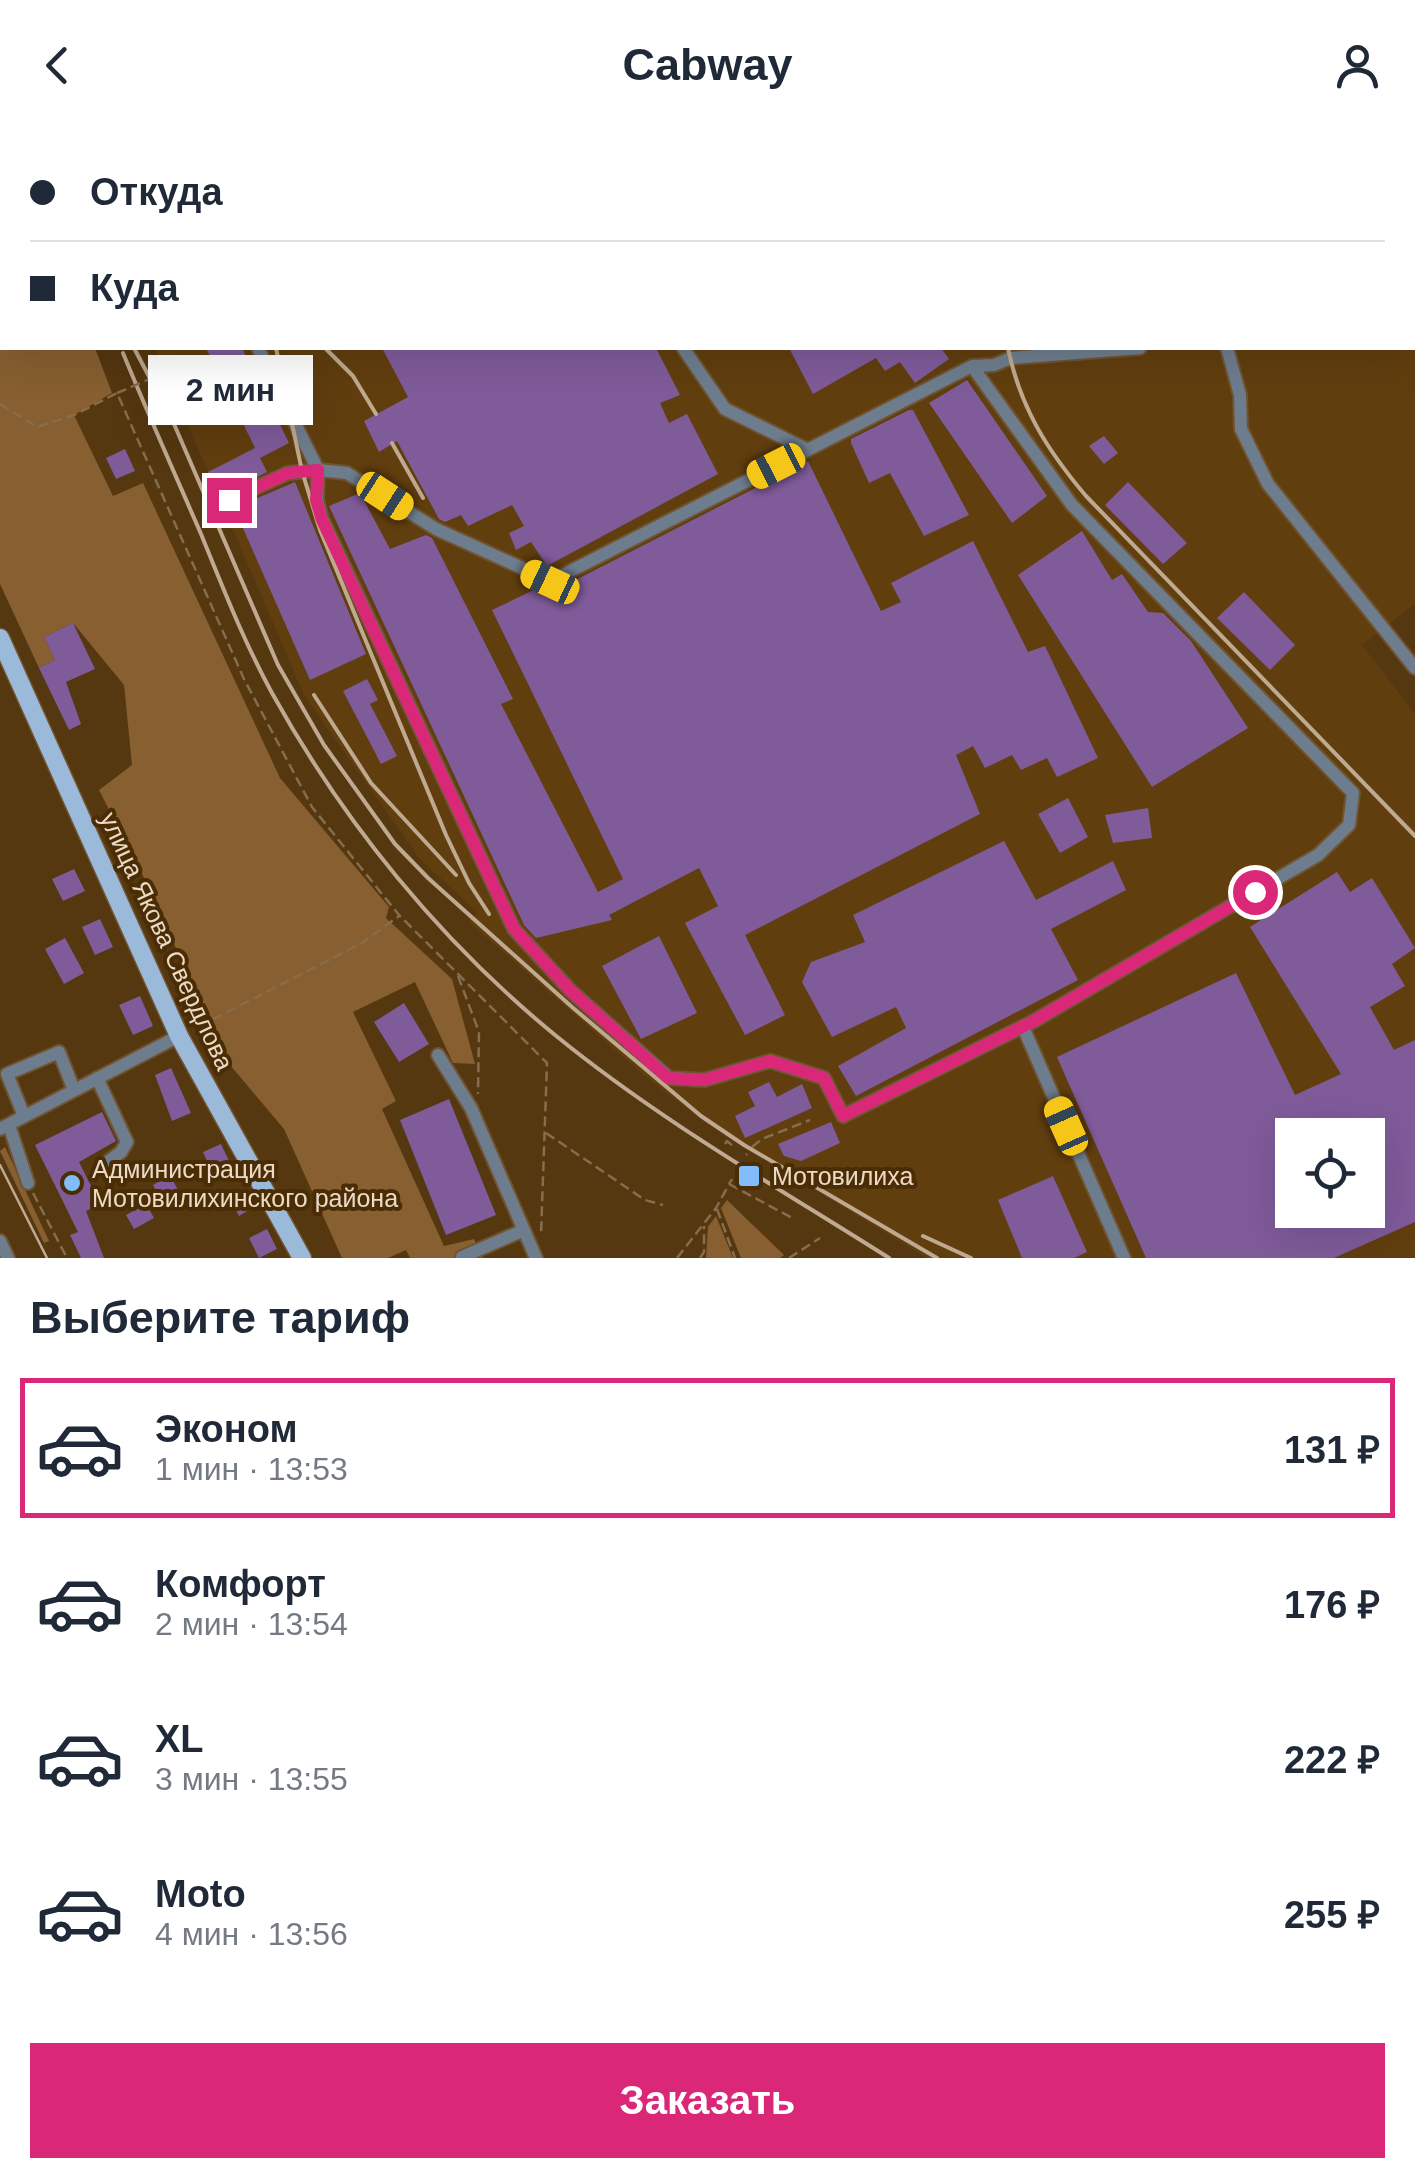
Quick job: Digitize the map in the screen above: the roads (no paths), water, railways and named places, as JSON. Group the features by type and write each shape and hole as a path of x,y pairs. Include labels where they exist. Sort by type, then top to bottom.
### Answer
{"main road":[{"name":"улица Якова Свердлова","path":"0,638 179,1036 302,1258"}],"street":[{"path":"259,350 318,470 316,500 322,520 514,929 571,991 668,1078 704,1080 770,1061 824,1078 843,1116 1023,1026 1318,855 1349,825 1353,793 1072,506 972,366"},
{"path":"685,350 725,409 808,450"},
{"path":"991,350 994,365"},
{"path":"229,500 288,473 347,473 436,529 550,582 972,366 994,365 1010,358 1114,350"},
{"path":"1228,350 1240,395 1240,429 1268,484 1415,668"},
{"path":"1023,1026 1124,1258"},
{"path":"28,1182 4,1127 179,1036"},
{"path":"24,1116 7,1074 58,1052 74,1090"},
{"path":"438,1056 471,1108 536,1258"},
{"path":"97,1078 126,1142 121,1152 101,1167"},
{"path":"462,1257 524,1230"}],"tram line":[{"path":"0,1165 47,1258"}],"railway":[{"path":"135,350 174,424 278,665 324,745 395,844 572,1007 701,1116 937,1258"},
{"path":"276,350 302,471 320,530 446,835 489,914"},
{"path":"327,350 353,376 376,414"},
{"path":"1008,350 1020,390 1037,427 1086,496 1415,836"},
{"path":"123,353 262,674 330,788 397,878 513,999 595,1066 719,1152 889,1258"},
{"path":"392,443 423,498"},
{"path":"314,695 371,783 456,875"},
{"path":"923,1236 971,1258"}],"place":[{"name":"Мотовилиха","path":"749,1176"},
{"name":"Администрация Мотовилихинского района","path":"72,1183"}]}
